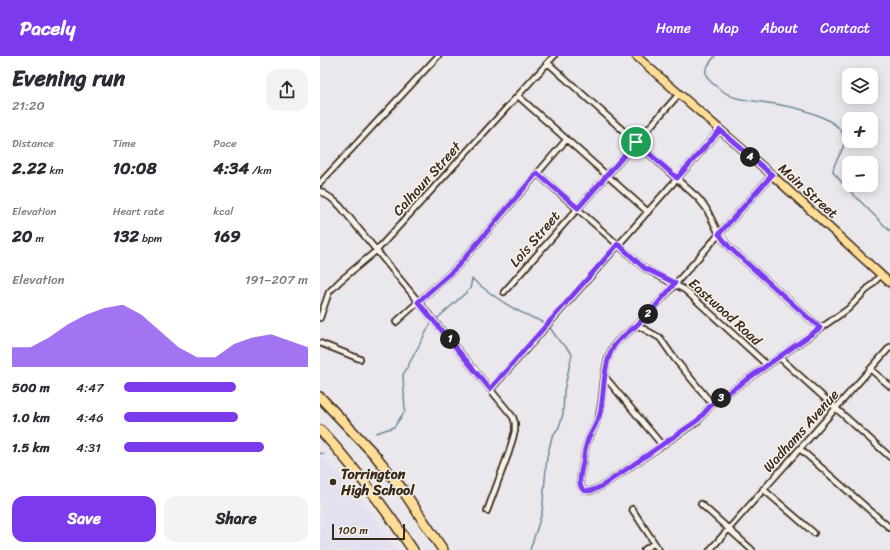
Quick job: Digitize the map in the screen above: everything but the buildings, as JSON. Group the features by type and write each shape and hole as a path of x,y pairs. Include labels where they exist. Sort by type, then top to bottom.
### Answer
{"highway":[{"path":"320,397 374,454 402,488 443,550"},
{"path":"320,430 353,466 385,508 413,550"}],"main road":[{"name":"Main Street","path":"636,56 772,175 890,283"}],"street":[{"path":"320,183 438,56"},
{"name":"Calhoun Street","path":"320,318 329,292 376,250 554,56"},
{"path":"548,63 698,198 706,208 719,234 730,248 820,328"},
{"name":"Lois Street","path":"504,292 679,94"},
{"path":"518,96 648,212"},
{"path":"490,389 720,130"},
{"path":"396,322 457,267 566,140"},
{"name":"Eastwood Road","path":"537,173 644,268 675,283 685,290 767,365"},
{"path":"772,175 637,325 614,346 607,361 602,406 599,418 588,440 579,478 580,486 583,490 588,492 593,491 602,486 698,420 712,404 848,309 881,275"},
{"path":"320,191 340,206 513,417 515,431 509,452 487,511"},
{"path":"637,325 660,338 678,363 712,404"},
{"path":"320,343 360,359"},
{"name":"Wadhams Avenue","path":"710,550 890,347"},
{"path":"779,357 890,457"},
{"path":"870,369 890,386"},
{"path":"605,377 662,445"},
{"path":"800,449 890,528"},
{"path":"763,489 814,533"},
{"path":"701,504 752,550"},
{"path":"632,509 659,550"},
{"path":"644,550 654,543"}],"shaded area":[{"name":"Torrington High School","path":"320,454 371,511 395,550 320,550"}],"waterway":[{"path":"715,56 706,69 707,77 721,90 731,96 792,107 809,112 826,119 840,129 843,135 844,145 835,163 833,172 890,231"},
{"path":"376,433 394,427 405,411 403,375 430,325 470,289 472,279 506,304 543,322"},
{"path":"530,550 542,513 547,457 552,437 559,427 563,414 564,391 572,354 560,342 550,328"},
{"path":"320,453 324,454"}],"place":[{"name":"Torrington High School","path":"333,482"}],"route":[{"path":"720,130 772,175 719,234 730,248 820,328 712,404 698,420 602,486 588,492 583,490 580,486 579,478 588,440 599,418 602,406 607,361 614,346 619,340 637,325 675,283 644,268 618,244 490,389 418,302 457,267 537,173 578,208 636,142 677,178 720,130"}]}
